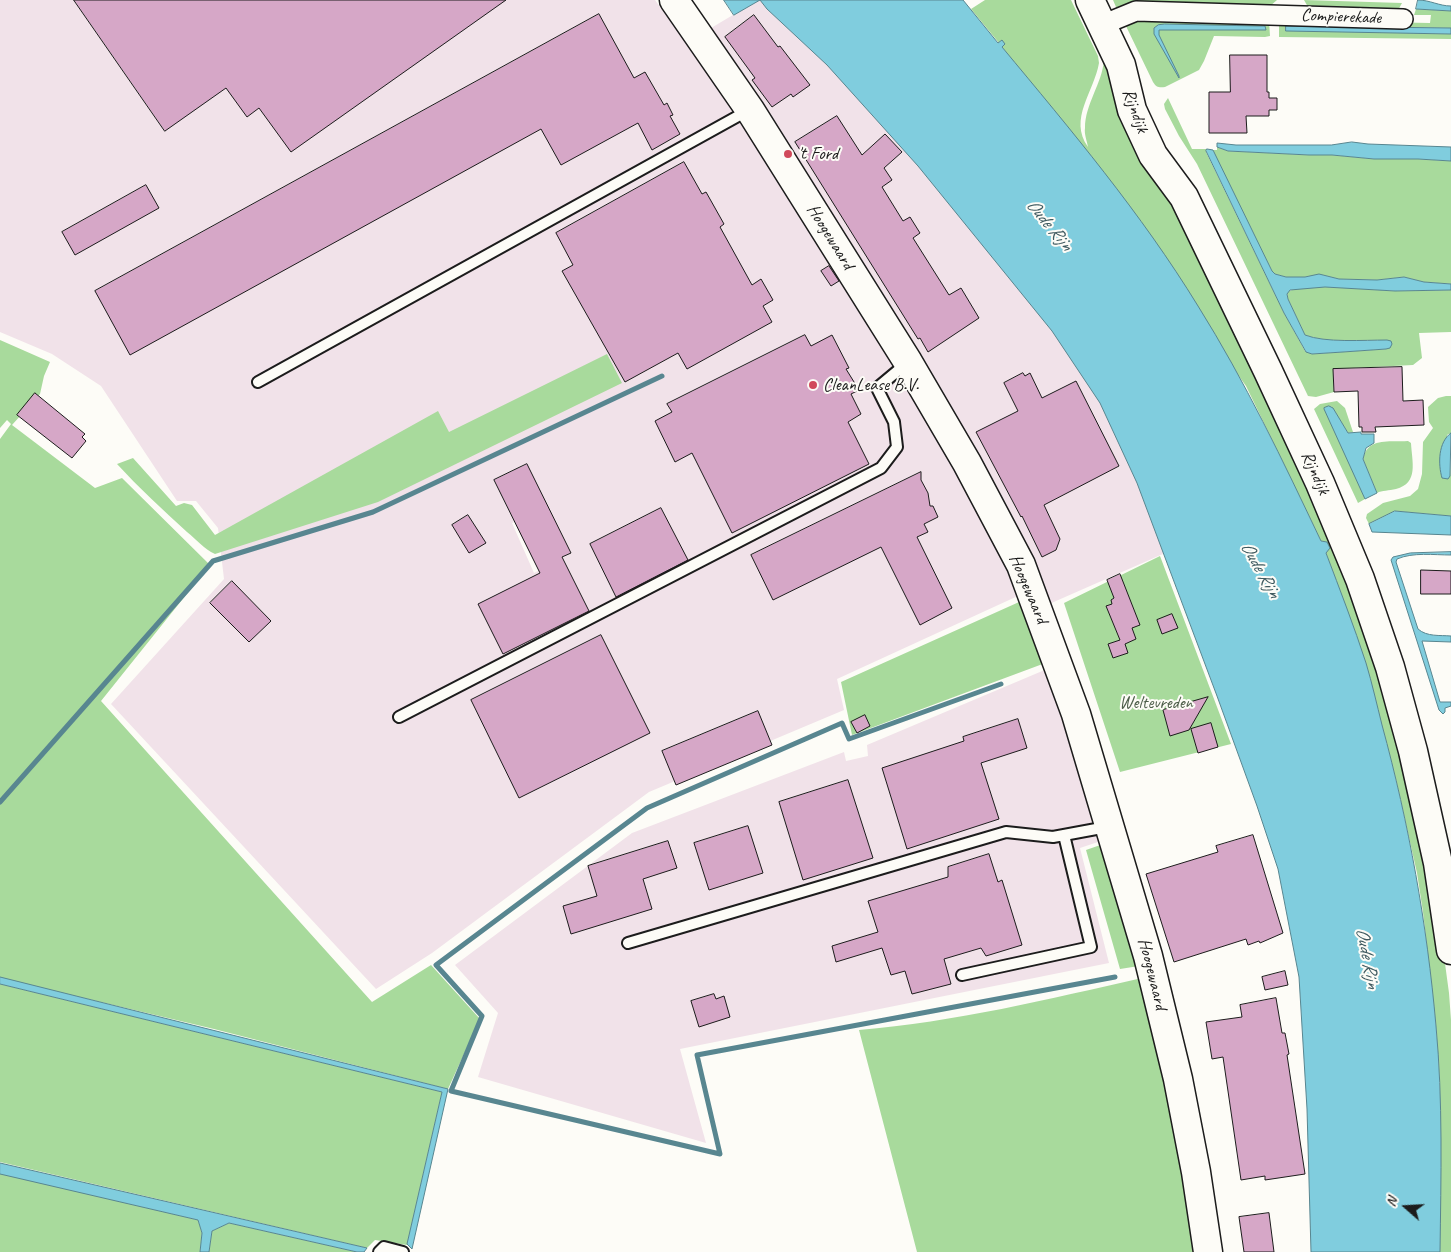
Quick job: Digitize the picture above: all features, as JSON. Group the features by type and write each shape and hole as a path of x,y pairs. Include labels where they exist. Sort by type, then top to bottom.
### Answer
{"street":[{"name":"Hoogewaard","path":"674,0 750,110 908,362 966,463 1021,565 1076,714 1111,826 1148,956 1178,1079 1196,1172 1208,1252"},
{"name":"Rijndijk","path":"1090,0 1122,65 1132,110 1153,155 1184,197 1320,483 1360,579 1390,667 1413,751 1438,863 1451,950"},
{"name":"Compierekade","path":"1102,25 1136,12 1403,19"}],"lane":[{"path":"258,382 750,110"},
{"path":"399,717 881,468 897,447 894,422 877,388 908,362"},
{"path":"628,943 1006,832 1053,837 1111,826"},
{"path":"962,975 1091,947 1064,835"},
{"path":"379,1252 384,1247 403,1252"}],"shaded area":[{"path":"0,0 655,0 686,43 758,0 778,0 1057,317 1188,538 1172,550 1031,612 1020,595 837,679 844,710 649,792 432,953 376,989 111,704 224,579 218,528 196,501 177,501 101,386 52,354 0,332","holes":["514,522 538,570 567,556 534,573 512,523"]},
{"path":"1047,669 1110,838 1080,848 1109,963 680,1049 706,1143 478,1077 498,1013 455,965 632,833 844,752 846,761 868,756 867,745"}],"green space":[{"path":"985,0 1071,0 1098,56 1099,63 1081,116 1083,137 1088,147 1085,133 1086,119 1090,102 1103,69 1104,60 1325,520 1386,682 1438,912 1449,993 1451,1020 1451,1252 1440,1252 1440,1085 1436,1027 1417,873 1397,784 1366,665 1326,553 1327,542 1321,541 1246,386 1002,47 1001,41 999,43 971,9"},
{"path":"1113,0 1277,0 1269,7 1121,8 1116,7"},
{"path":"1304,0 1402,3 1396,14 1308,7"},
{"path":"1416,9 1451,11 1451,28 1286,26 1285,30 1451,34 1451,39 1279,37 1279,20 1430,23 1431,15 1414,15"},
{"path":"1137,20 1269,21 1270,36 1214,36 1199,70 1165,87 1159,87 1153,82 1125,24"},
{"path":"1168,98 1192,149 1207,149 1206,152 1284,313 1305,351 1312,354 1386,349 1387,340 1334,340 1313,338 1305,335 1288,299 1287,292 1308,287 1396,291 1451,290 1451,332 1419,333 1422,358 1413,365 1333,369 1334,392 1316,397 1308,396 1197,164 1165,109 1164,104"},
{"path":"1217,147 1228,151 1451,161 1451,284 1424,282 1404,277 1377,280 1339,279 1322,275 1286,277 1275,274 1215,156 1213,150 1217,150"},
{"path":"0,340 50,362 44,376 40,394 12,425 95,488 122,478 210,565 101,701 372,1002 431,965 480,1019 448,1089 214,1029 0,978 0,439 11,424 7,420 0,428"},
{"path":"607,354 622,383 378,502 215,554 178,524 117,464 133,458 176,506 184,503 192,505 215,535 438,411 449,432"},
{"path":"1451,396 1451,433 1447,435 1450,476 1451,461 1451,516 1395,511 1369,524 1366,518 1367,514 1383,503 1410,496 1418,489 1422,474 1423,442 1433,428 1429,422 1428,407 1438,398"},
{"path":"1337,401 1345,408 1353,432 1348,433 1331,406 1365,499 1358,503 1314,409 1320,404"},
{"path":"1408,441 1411,443 1413,464 1411,477 1403,486 1377,493 1363,459 1365,452 1369,447 1380,442"},
{"name":"Weltevreden","path":"1160,556 1231,744 1120,772 1064,603"},
{"path":"1028,598 1048,662 852,735 841,682"},
{"path":"1109,842 1139,966 1120,969 1086,850"},
{"path":"1142,978 1206,1252 917,1252 859,1030 966,1016"},
{"path":"0,984 442,1092 407,1245 375,1240 367,1248 0,1162"},
{"path":"0,1173 198,1220 202,1233 200,1252 0,1252"},
{"path":"229,1223 357,1252 209,1252 212,1231"}],"water":[{"path":"724,0 760,0 734,15"},
{"name":"Oude Rijn","path":"760,0 963,0 998,43 1002,40 1005,44 1002,47 1054,109 1153,238 1198,306 1248,392 1321,541 1327,542 1330,548 1326,553 1366,663 1401,799 1416,874 1428,950 1436,1026 1441,1111 1440,1252 1311,1252 1307,1109 1299,977 1278,869 1217,696 1137,483 1100,403 1052,331 918,166 827,65 767,9"},
{"path":"1418,0 1451,6 1451,11 1416,9"},
{"path":"1165,24 1265,26 1266,30 1159,30 1159,35 1179,78 1154,34 1154,28"},
{"path":"1286,26 1451,28 1451,34 1286,31"},
{"path":"1352,142 1451,147 1451,161 1228,151 1217,147 1217,143 1236,145 1331,145"},
{"path":"1207,149 1213,150 1275,274 1286,277 1305,277 1319,274 1339,279 1377,280 1404,277 1424,282 1451,284 1451,290 1395,291 1325,287 1290,290 1287,294 1288,299 1305,335 1313,338 1334,340 1387,340 1391,341 1392,344 1390,348 1386,349 1312,354 1306,352 1284,313 1206,151"},
{"path":"1329,406 1333,408 1348,433 1374,434 1374,443 1366,448 1363,459 1377,493 1365,499 1324,409"},
{"path":"1451,433 1450,476 1448,479 1442,478 1440,454 1444,442"},
{"path":"1395,511 1451,516 1451,535 1372,532 1369,524"},
{"path":"1451,552 1451,555 1410,555 1397,559 1396,562 1418,629 1429,634 1451,636 1451,642 1422,641 1440,702 1451,702 1451,706 1445,708 1443,714 1439,710 1391,560 1393,557 1410,553"},
{"path":"0,977 448,1089 412,1249 407,1244 442,1092 0,984"},
{"path":"0,1163 367,1248 364,1252 357,1252 229,1223 212,1231 209,1252 200,1252 202,1233 198,1220 0,1174"}],"building":[{"path":"74,0 506,0 291,152 259,108 247,117 226,88 165,131"},
{"path":"599,14 634,78 645,72 664,105 667,103 673,115 670,116 680,134 652,150 638,123 561,165 541,129 130,355 95,291"},
{"path":"754,15 810,85 793,97 791,94 772,107 752,80 755,78 725,37"},
{"path":"1230,55 1267,55 1267,92 1269,92 1269,98 1277,98 1277,110 1269,110 1269,116 1246,116 1247,133 1209,133 1209,92 1230,92"},
{"path":"837,116 862,155 885,134 902,152 884,168 892,180 882,187 903,221 910,217 920,233 913,238 949,295 961,288 979,318 928,352 795,142"},
{"path":"684,162 702,194 706,192 724,224 720,227 752,285 761,279 773,300 763,306 772,322 687,369 678,353 625,382 562,271 573,265 556,233"},
{"path":"146,185 159,208 75,255 62,232"},
{"path":"829,266 839,281 831,286 821,271"},
{"path":"805,335 811,346 832,335 849,368 846,369 859,390 851,394 861,414 848,422 869,464 732,533 692,453 675,462 655,421 672,412 667,404"},
{"path":"1402,367 1403,401 1423,400 1424,425 1375,427 1376,432 1362,432 1362,427 1359,427 1358,391 1334,392 1333,369"},
{"path":"1023,373 1025,376 1030,373 1042,398 1076,381 1119,466 1044,505 1060,539 1056,550 1042,557 976,432 1018,411 1004,383"},
{"path":"35,393 85,434 82,437 86,441 72,458 17,415"},
{"path":"527,464 571,553 562,557 589,611 503,654 478,604 540,573 494,480"},
{"path":"921,472 921,480 928,493 930,506 933,506 938,517 924,524 928,532 917,537 952,608 920,625 881,547 773,600 751,555"},
{"path":"661,508 688,560 616,597 590,544"},
{"path":"468,515 486,543 469,553 452,525"},
{"path":"1421,570 1451,571 1451,594 1421,594"},
{"path":"1120,574 1140,625 1132,628 1136,639 1125,644 1128,653 1113,658 1108,644 1120,640 1106,606 1112,604 1111,600 1114,598 1107,580"},
{"path":"232,581 271,621 249,642 210,603"},
{"path":"1172,614 1178,628 1162,634 1157,620"},
{"path":"601,635 650,733 519,798 471,700"},
{"path":"1208,697 1189,730 1170,736 1163,710"},
{"path":"758,711 772,745 676,785 662,751"},
{"path":"865,715 870,726 857,733 851,722"},
{"path":"1018,719 1027,748 981,763 999,819 907,849 882,768 964,741 963,737"},
{"path":"1211,723 1218,747 1198,753 1191,729"},
{"path":"848,780 873,858 803,880 779,802"},
{"path":"748,826 763,873 709,890 694,843"},
{"path":"1253,835 1283,933 1260,943 1259,941 1248,945 1246,939 1174,962 1146,874 1218,852 1216,846"},
{"path":"668,841 677,868 643,879 652,909 571,934 563,906 597,896 588,866"},
{"path":"989,854 998,882 1002,880 1022,945 986,956 981,948 944,959 951,984 912,994 905,971 891,975 882,948 836,962 832,946 878,932 868,901 948,877 948,867"},
{"path":"1285,971 1288,985 1265,990 1262,977"},
{"path":"714,994 716,999 724,996 730,1017 699,1027 691,1001"},
{"path":"1276,998 1282,1033 1285,1033 1289,1054 1287,1055 1305,1174 1265,1180 1265,1176 1241,1180 1223,1057 1212,1059 1206,1022 1242,1017 1240,1005"},
{"path":"1269,1213 1274,1252 1244,1252 1239,1217"}],"waterway":[{"path":"0,802 213,561 373,512 662,376"},
{"path":"1001,684 849,739 842,723 647,808 436,965 482,1016 451,1091 720,1154 697,1055 1115,977"}],"place":[{"name":"'t Ford","path":"788,154"},
{"name":"CleanLease B.V.","path":"813,385"}]}
